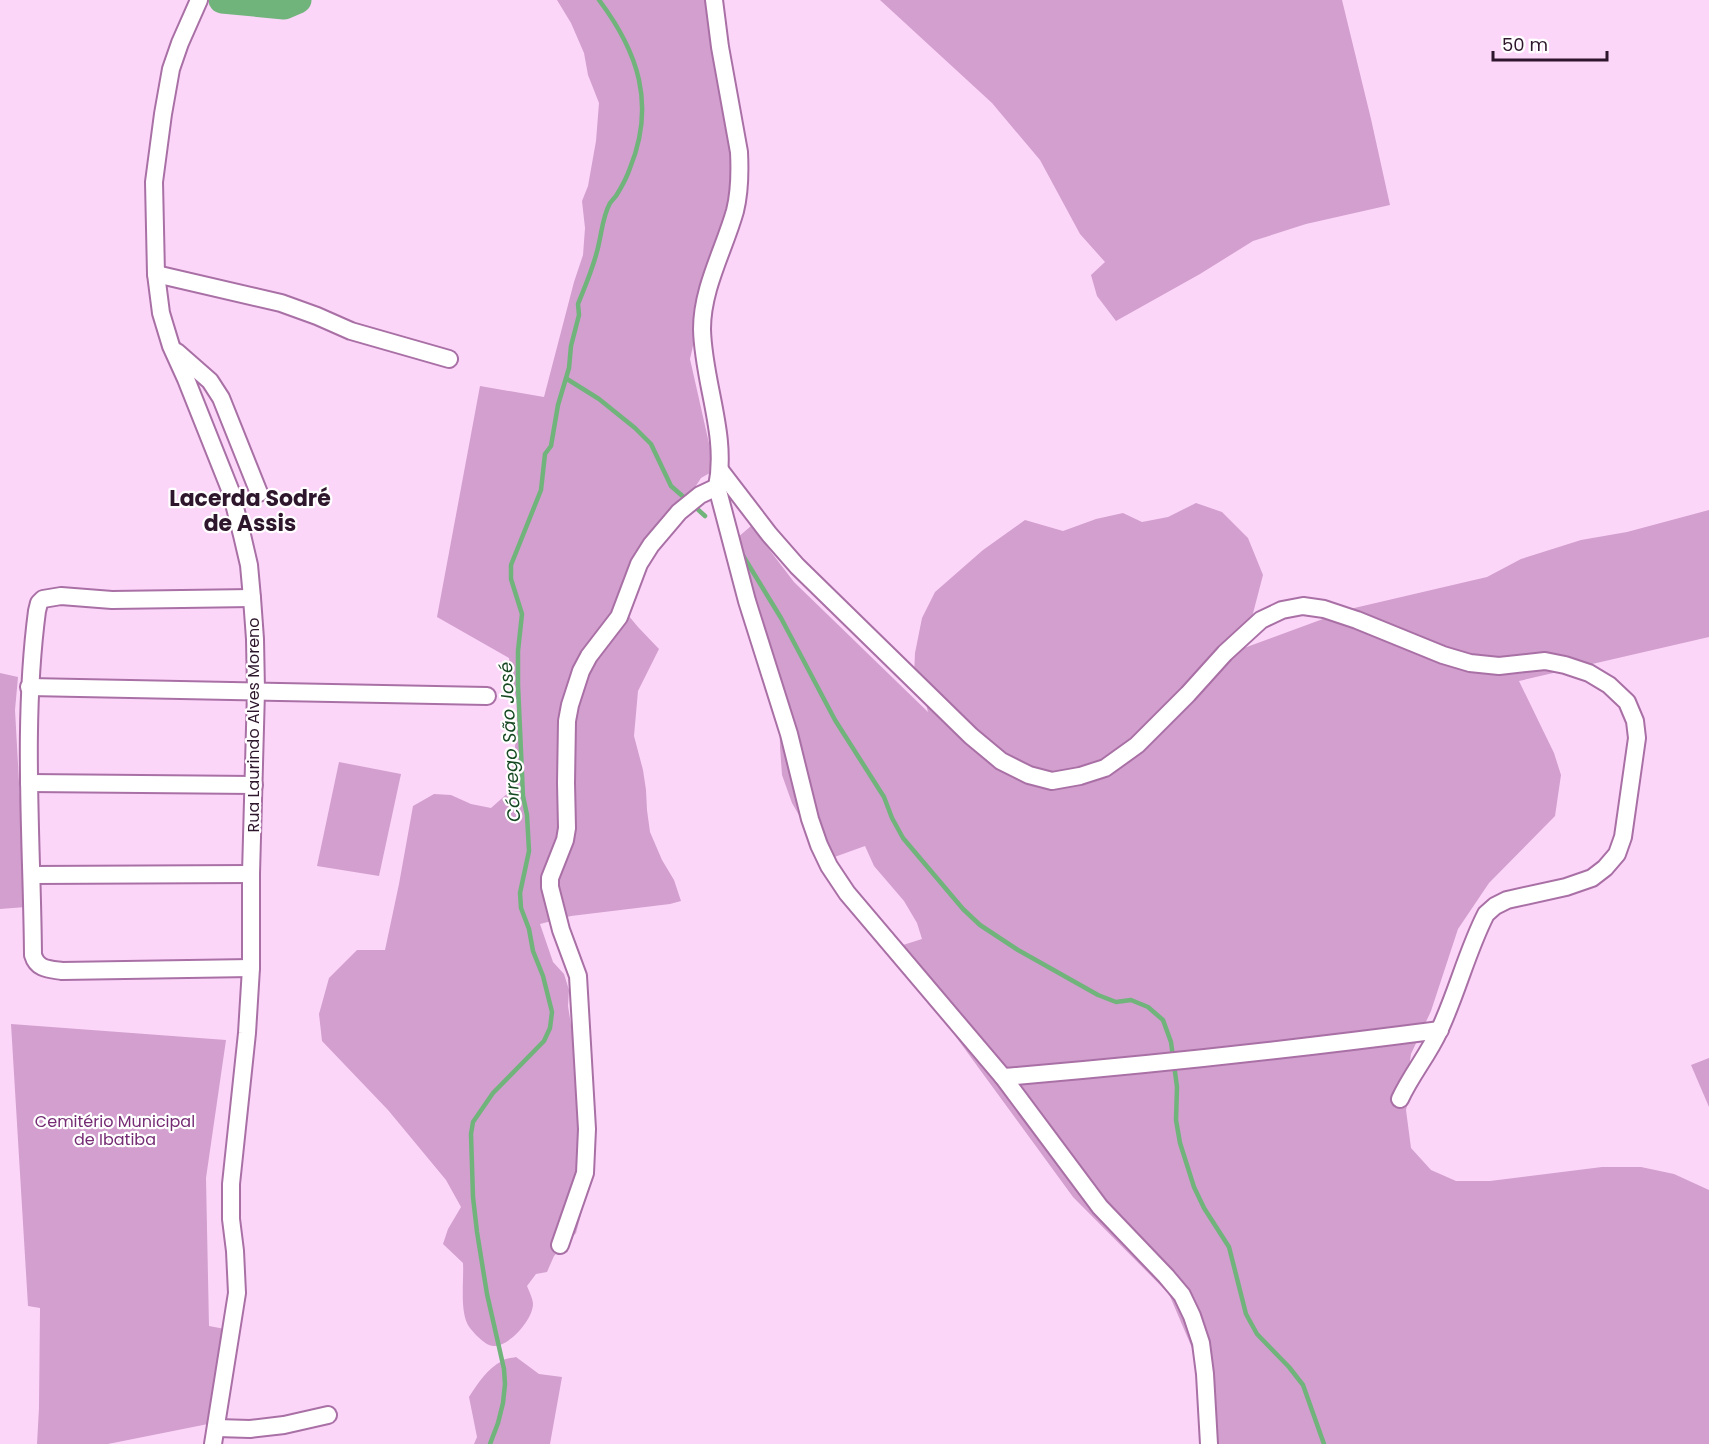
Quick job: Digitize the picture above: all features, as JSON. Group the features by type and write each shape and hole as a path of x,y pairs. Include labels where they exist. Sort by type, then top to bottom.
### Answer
{"street":[{"name":"Rua Laurindo Alves Moreno","path":"199,0 171,69 163,114 154,182 156,274 161,313 171,346 231,492 249,565 255,639 256,691 251,968 247,1033 231,1184 231,1219 237,1293 215,1436"},
{"path":"714,0 740,168 740,188 735,211 711,278 704,304 702,328 704,354 715,413 720,470 717,487 747,601 789,734 810,819 829,866 848,893 1003,1077 1100,1207 1182,1295 1201,1343 1209,1444"},
{"path":"156,274 281,303 351,331 449,359"},
{"path":"171,346 210,381 221,398 259,493"},
{"path":"720,470 769,534 797,566 971,736 1001,761 1029,775 1052,781 1080,776 1105,768 1137,745 1225,653 1261,621 1282,610 1303,606 1324,609 1357,620 1443,655 1470,663 1499,666 1545,661 1589,673 1610,685 1627,702 1635,721 1637,738 1623,837 1617,854 1592,878 1566,887 1507,900 1486,914 1440,1030 1406,1085 1400,1099"},
{"path":"560,1245 585,1173 587,1129 578,976 561,930 550,887 550,878 565,840 567,828 566,737 570,705 589,656 619,616 639,564 651,544 679,512 700,495 717,487"},
{"path":"251,968 62,971 38,966 33,955 29,687 37,611 43,599 61,596 112,600 252,598"},
{"path":"29,687 487,696"},
{"path":"29,783 254,785"},
{"path":"32,875 251,874"},
{"path":"1003,1077 1137,1065 1440,1030"},
{"path":"215,1436 328,1415"}],"green space":[{"path":"557,0 710,0 728,135 732,190 710,271 690,359 715,470 701,478 665,533 639,562 628,615 659,649 638,691 634,736 643,770 650,832 674,880 681,901 571,916 540,924 553,962 564,974 569,990 568,1006 577,1063 588,1179 576,1233 554,1256 547,1272 536,1274 527,1286 533,1304 525,1324 507,1342 491,1346 475,1334 467,1323 463,1301 463,1263 443,1244 448,1229 461,1207 446,1180 388,1110 322,1041 319,1014 329,978 357,950 385,950 413,806 434,794 451,795 471,804 491,808 509,792 517,732 517,704 509,658 437,617 480,386 544,397 583,255 585,228 582,201 588,186 596,141 599,103 588,75 584,53 571,23"},
{"path":"880,0 1342,0 1390,205 1306,224 1253,241 1116,321 1097,296 1091,275 1105,262 1080,234 1040,160 992,103"},
{"path":"1196,503 1222,512 1248,538 1263,575 1244,648 1350,609 1487,577 1521,559 1581,540 1627,532 1709,510 1709,637 1519,681 1554,753 1561,775 1555,816 1489,883 1458,929 1431,1011 1411,1054 1409,1068 1412,1085 1406,1110 1411,1148 1431,1170 1456,1181 1490,1181 1602,1167 1641,1167 1674,1174 1709,1190 1709,1444 1207,1444 1201,1369 1169,1294 1073,1197 948,1026 884,951 922,939 917,923 904,901 874,866 865,846 829,859 792,803 782,775 779,704 737,538 751,526 794,582 928,712 924,696 914,675 915,653 922,618 935,592 983,550 1025,520 1063,531 1096,519 1123,513 1142,522 1168,517"},
{"path":"0,673 18,677 15,710 26,907 0,909"},
{"path":"339,762 401,774 379,876 317,866"},
{"name":"Cemitério Municipal de Ibatiba","path":"11,1024 226,1040 206,1178 209,1326 225,1329 213,1423 108,1444 37,1444 40,1308 28,1306"},
{"path":"1709,1058 1709,1107 1691,1065"},
{"path":"516,1357 539,1374 562,1377 550,1444 474,1444 477,1437 469,1397 492,1368 504,1360"}],"waterway":[{"path":"222,0 284,6 298,0"},
{"name":"Córrego São José","path":"490,1444 498,1423 505,1384 477,1232 473,1197 471,1134 473,1122 493,1093 544,1041 550,1028 552,1012 521,908 520,893 529,851 527,815 523,796 518,685 518,651 522,614 511,579 511,565 541,490 545,454 551,446 558,405 569,368 571,346 579,315 578,304 595,259 604,218 610,203 626,179 638,145 642,122 642,100 633,59 624,39 599,0"},
{"path":"567,379 599,399 651,444 671,486 687,500"},
{"path":"693,505 705,516"},
{"path":"742,554 781,618 835,720 884,797 903,838 963,909 980,925 1018,950 1098,995 1116,1002 1131,1000 1148,1007 1163,1020 1171,1042 1177,1087 1176,1120 1180,1143 1194,1187 1204,1208 1229,1247 1246,1314 1257,1334 1303,1385 1324,1444"}],"district":[{"name":"Lacerda Sodré de Assis","path":"250,510"}]}
